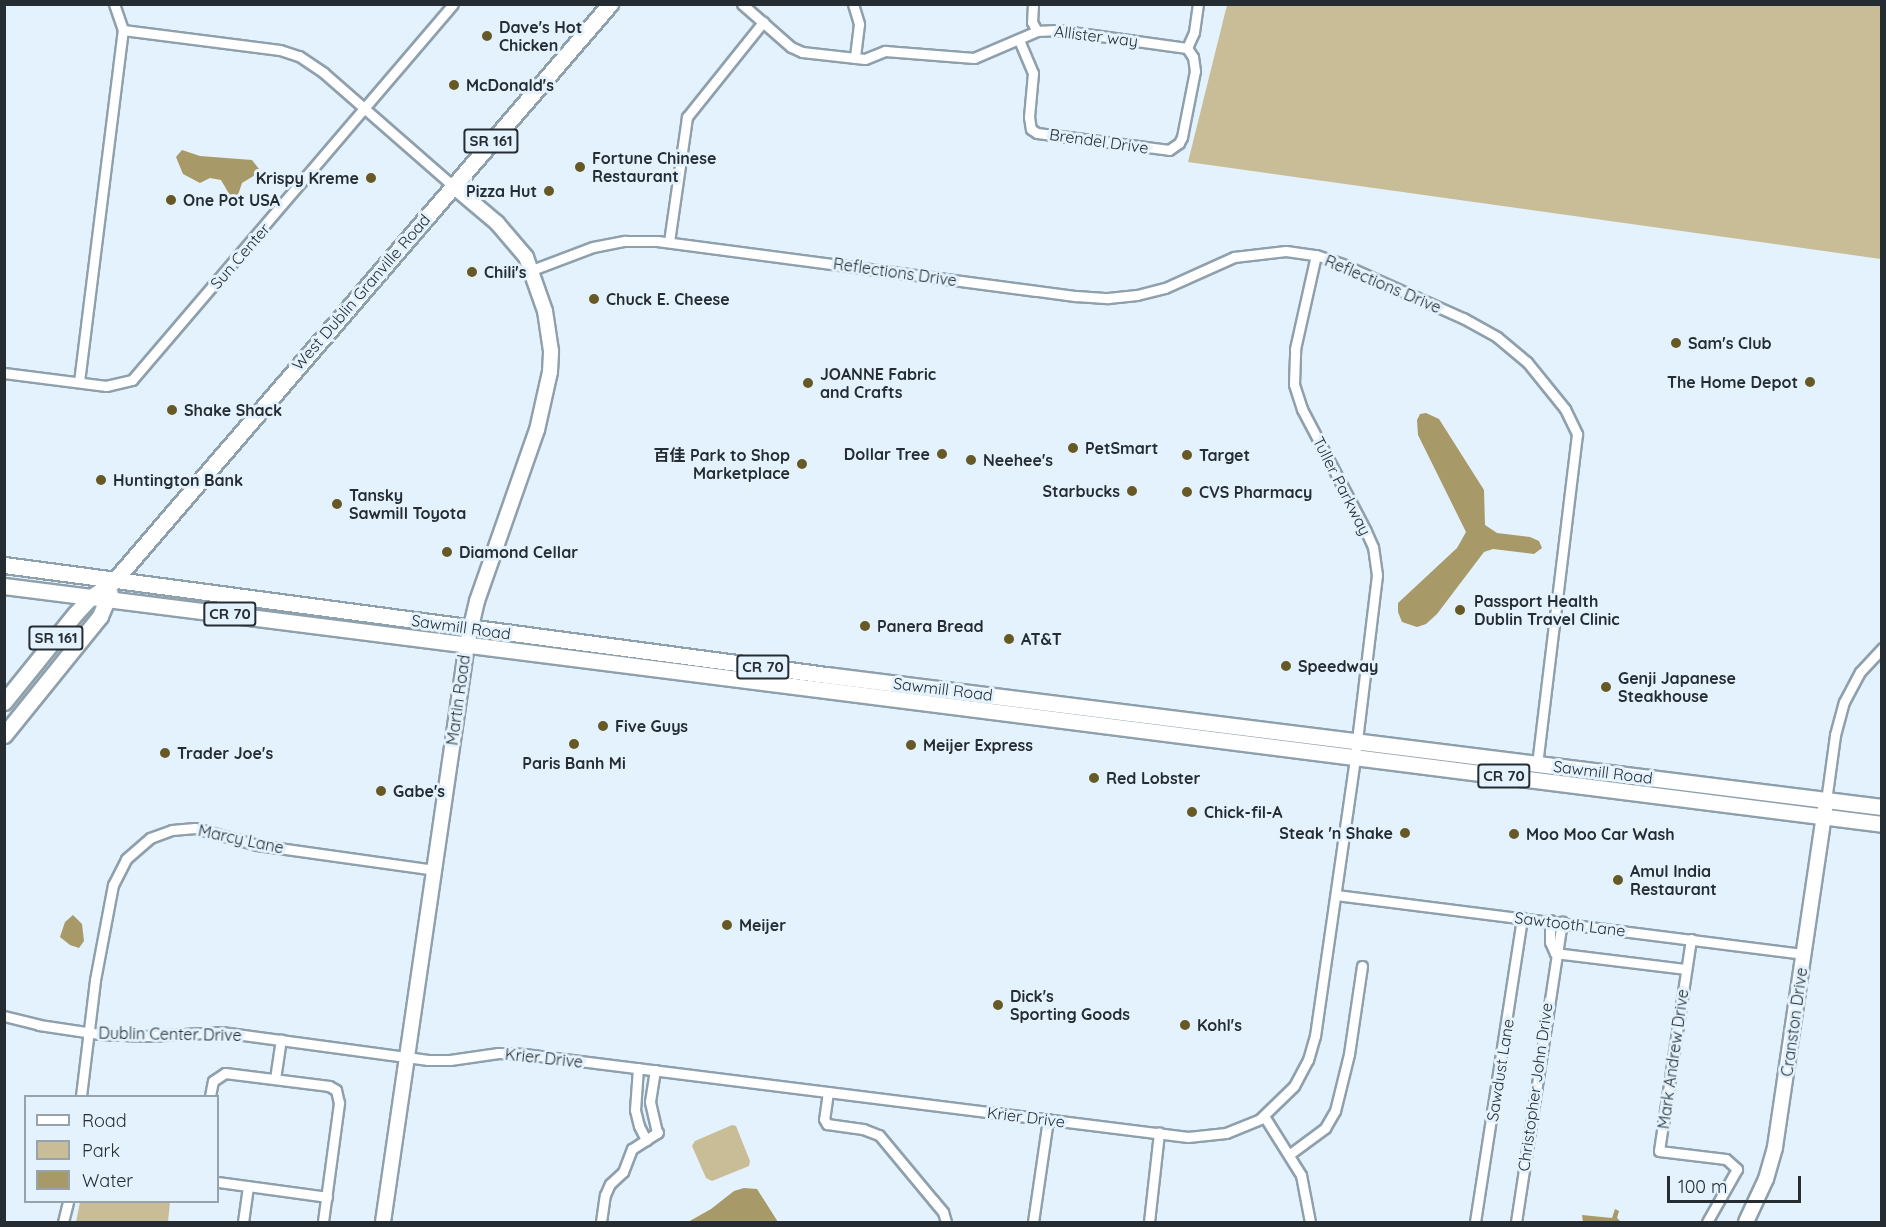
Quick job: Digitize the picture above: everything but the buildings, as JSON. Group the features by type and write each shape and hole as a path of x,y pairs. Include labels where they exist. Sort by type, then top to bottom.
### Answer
{"main road":[{"name":"West Dublin Granville Road","path":"4,702 90,598 114,581 452,185 610,4"},
{"name":"Sawmill Road","path":"4,565 470,628 1881,807"},
{"name":"West Dublin Granville Road","path":"4,735 100,616 114,581"},
{"name":"Sawmill Road","path":"4,586 1881,824"}],"street":[{"path":"79,382 123,30 114,4"},
{"name":"Sun Center","path":"4,373 116,385 132,380 453,4"},
{"name":"Allister way","path":"742,4 802,52 865,60 885,51 974,58 1037,31 1057,30 1186,48"},
{"path":"853,4 859,24 855,58"},
{"path":"1033,4 1032,22 1037,31"},
{"path":"1186,48 1194,32 1198,4"},
{"path":"669,242 687,117 763,22"},
{"path":"123,30 288,52 309,61 452,185"},
{"name":"Brendel Drive","path":"1019,40 1033,73 1029,117 1031,129 1037,133 1169,150 1174,148 1182,136 1196,71 1193,57 1186,48"},
{"name":"Martin Road","path":"383,1222 466,644 537,430 548,389 551,351 549,331 532,270 513,238 452,185"},
{"name":"Reflections Drive","path":"532,270 581,250 604,244 634,241 669,242 1092,297 1121,297 1151,292 1216,264 1247,254 1286,251 1316,255 1372,276 1497,337 1534,369 1573,422 1577,442 1537,764"},
{"name":"Tuller Parkway","path":"1316,255 1295,349 1294,384 1302,409 1366,531 1376,564 1376,589 1355,757"},
{"path":"1824,816 1835,735 1844,702 1860,672 1881,648"},
{"name":"Krier Drive","path":"408,1057 446,1060 513,1053 1192,1137 1213,1136 1238,1129 1264,1116 1294,1086 1311,1052 1355,757"},
{"name":"Cranston Drive","path":"1746,1222 1766,1179 1775,1147 1824,816"},
{"name":"Marcy Lane","path":"81,1095 98,960 113,885 126,859 157,834 179,828 195,828 251,844 434,870"},
{"name":"Sawtooth Lane","path":"1336,895 1804,954"},
{"name":"Sawdust Lane","path":"1475,1222 1522,918"},
{"name":"Christopher John Drive","path":"1550,921 1550,942 1555,952"},
{"name":"Christopher John Drive","path":"1516,1222 1555,952 1562,922"},
{"name":"Mark Andrew Drive","path":"1691,939 1659,1151 1726,1159 1737,1169 1707,1222"},
{"name":"Mark Andrew Drive","path":"1555,952 1686,969"},
{"path":"1290,1155 1325,1128 1335,1111 1349,1054 1362,966"},
{"name":"Dublin Center Drive","path":"4,1016 39,1025 89,1032 139,1036 215,1032 408,1057"},
{"path":"275,1079 281,1040"},
{"path":"638,1068 635,1110 646,1140"},
{"path":"601,1222 605,1195 610,1184 623,1172 632,1149 657,1132 650,1111 655,1070"},
{"path":"210,1095 213,1081 221,1074 329,1086 338,1092 339,1103 323,1222"},
{"path":"828,1092 824,1119 827,1124 863,1129 879,1135 933,1200 946,1222"},
{"path":"1264,1116 1301,1175 1310,1222"},
{"path":"1033,1222 1048,1119"},
{"path":"1149,1222 1159,1133"},
{"path":"219,1182 327,1197"},
{"path":"243,1222 248,1186"},
{"path":"63,1222 68,1203"}],"green space":[{"path":"1227,5 1881,5 1881,259 1188,162"},
{"path":"732,1125 736,1126 750,1161 749,1166 712,1181 706,1178 692,1146 695,1141"},
{"path":"80,1203 170,1203 168,1222 76,1222"}],"water":[{"path":"182,150 200,156 252,160 259,169 257,174 242,183 237,198 232,199 221,180 210,178 200,183 183,174 176,157"},
{"path":"1426,413 1439,419 1484,490 1485,525 1497,533 1530,537 1539,541 1542,548 1534,554 1493,549 1484,552 1437,614 1426,624 1417,627 1402,622 1398,612 1398,603 1457,548 1466,532 1418,435 1417,420 1420,414"},
{"path":"73,915 82,924 84,941 79,948 70,945 60,937 65,922"},
{"path":"744,1188 757,1189 778,1222 688,1222 711,1209 734,1191"},
{"path":"1615,1209 1619,1211 1617,1218 1621,1222 1583,1222 1582,1215 1612,1218"}],"place":[{"name":"Dave's Hot Chicken","path":"487,36"},
{"name":"McDonald's","path":"454,85"},
{"name":"Fortune Chinese Restaurant","path":"580,167"},
{"name":"Krispy Kreme","path":"371,178"},
{"name":"Pizza Hut","path":"549,191"},
{"name":"One Pot USA","path":"171,200"},
{"name":"Chili's","path":"472,272"},
{"name":"Chuck E. Cheese","path":"594,299"},
{"name":"Sam's Club","path":"1676,343"},
{"name":"The Home Depot","path":"1810,382"},
{"name":"JOANNE Fabric and Crafts","path":"808,383"},
{"name":"Shake Shack","path":"172,410"},
{"name":"PetSmart","path":"1073,448"},
{"name":"Dollar Tree","path":"942,454"},
{"name":"Target","path":"1187,455"},
{"name":"Neehee's","path":"971,460"},
{"name":"百佳 Park to Shop Marketplace","path":"802,464"},
{"name":"Huntington Bank","path":"101,480"},
{"name":"Starbucks","path":"1132,491"},
{"name":"CVS Pharmacy","path":"1187,492"},
{"name":"Tansky Sawmill Toyota","path":"337,504"},
{"name":"Diamond Cellar","path":"447,552"},
{"name":"Passport Health Dublin Travel Clinic","path":"1460,610"},
{"name":"Panera Bread","path":"865,626"},
{"name":"AT&T","path":"1009,639"},
{"name":"Speedway","path":"1286,666"},
{"name":"Genji Japanese Steakhouse","path":"1606,687"},
{"name":"Five Guys","path":"603,726"},
{"name":"Paris Banh Mi","path":"574,744"},
{"name":"Meijer Express","path":"911,745"},
{"name":"Trader Joe's","path":"165,753"},
{"name":"Red Lobster","path":"1094,778"},
{"name":"Gabe's","path":"381,791"},
{"name":"Chick-fil-A","path":"1192,812"},
{"name":"Steak 'n Shake","path":"1405,833"},
{"name":"Moo Moo Car Wash","path":"1514,834"},
{"name":"Amul India Restaurant","path":"1618,880"},
{"name":"Meijer","path":"727,925"},
{"name":"Dick's Sporting Goods","path":"998,1005"},
{"name":"Kohl's","path":"1185,1025"}]}
